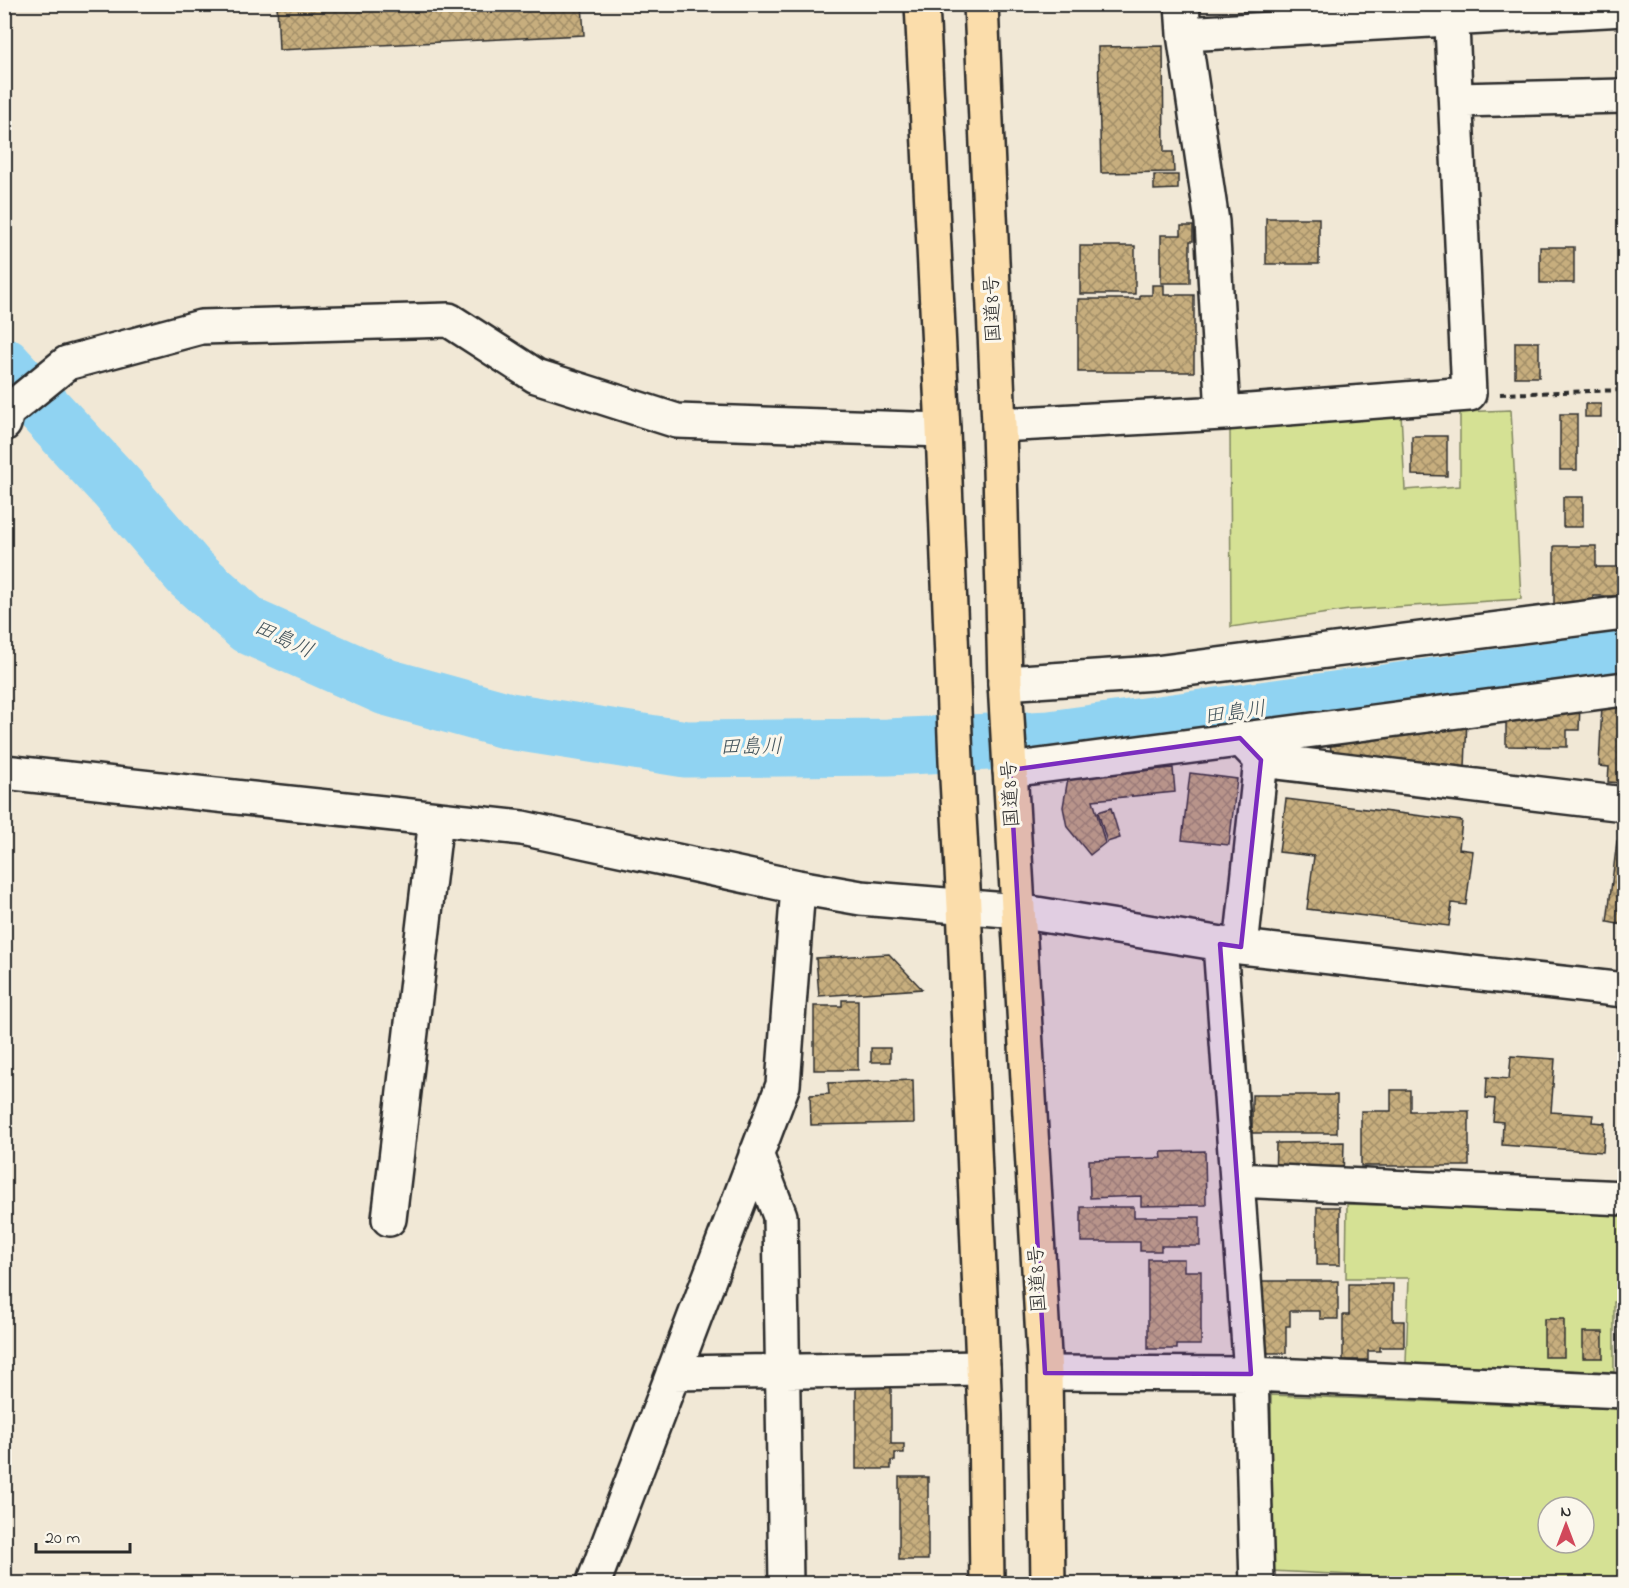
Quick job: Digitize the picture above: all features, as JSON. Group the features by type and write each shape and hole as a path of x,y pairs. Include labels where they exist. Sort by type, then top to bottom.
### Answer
{"highway":[{"path":"922,4 964,906 983,1368 987,1584"},
{"name":"国道8号","path":"981,4 999,425 1006,689 1045,1373 1048,1584"}],"street":[{"path":"1223,413 1212,222 1183,19 1452,11 1624,9"},
{"path":"999,425 1223,413 1469,394 1452,11"},
{"path":"1456,100 1624,96"},
{"path":"4,424 6,412 66,363 201,327 449,320 536,376 677,421 943,430"},
{"path":"1006,689 1155,673 1624,613"},
{"path":"1010,761 1251,749 1624,689"},
{"path":"1251,749 1624,804"},
{"path":"1251,749 1231,945 1237,1180 1251,1374 1257,1584"},
{"path":"4,772 522,828 861,898 1018,911 1231,945 1624,990"},
{"path":"389,1219 436,819"},
{"path":"593,1584 783,1085 798,886"},
{"path":"756,1154 780,1216 786,1584"},
{"path":"1237,1180 1624,1198"},
{"path":"673,1373 983,1368"},
{"path":"1045,1373 1251,1374 1624,1391"}],"path":[{"path":"1469,394 1547,394 1624,390"}],"highlighted area":[{"path":"1240,738 1261,760 1241,947 1220,944 1251,1374 1045,1373 1010,770"}],"green space":[{"path":"1511,410 1521,599 1349,610 1231,627 1230,428 1401,413 1405,490 1460,486 1460,412"},
{"path":"1347,1204 1624,1213 1624,1302 1614,1302 1614,1372 1406,1363 1409,1278 1346,1278"},
{"path":"1271,1395 1624,1409 1624,1583 1515,1583 1272,1571"}],"building":[{"path":"277,4 582,4 584,35 279,50"},
{"path":"1324,4 1349,4 1349,8 1324,8"},
{"path":"1163,46 1164,152 1173,152 1174,172 1101,173 1098,47"},
{"path":"1154,175 1178,175 1178,189 1154,190"},
{"path":"1266,218 1319,218 1319,264 1266,264"},
{"path":"1181,226 1193,226 1193,241 1190,241 1190,283 1161,283 1161,235 1181,235"},
{"path":"1080,246 1135,246 1135,294 1080,294"},
{"path":"1540,247 1574,247 1574,283 1540,283"},
{"path":"1152,285 1164,285 1164,295 1194,295 1194,372 1078,372 1078,299 1140,299 1140,295 1152,295"},
{"path":"1515,342 1539,342 1539,377 1515,377"},
{"path":"1585,404 1601,404 1601,417 1585,417"},
{"path":"1560,414 1577,414 1577,470 1560,470"},
{"path":"1412,436 1447,436 1447,476 1412,475"},
{"path":"1563,497 1583,497 1583,527 1563,527"},
{"path":"1554,546 1596,546 1596,567 1624,567 1624,596 1593,596 1593,607 1554,607"},
{"path":"1580,705 1579,730 1567,730 1567,747 1506,746 1506,715"},
{"path":"1602,705 1624,706 1624,783 1608,782 1609,767 1599,766"},
{"path":"1467,719 1465,768 1331,751 1329,734"},
{"path":"1173,768 1175,792 1093,800 1105,843 1090,855 1067,827 1063,807 1068,778"},
{"path":"1190,773 1237,779 1229,845 1182,840"},
{"path":"1286,799 1462,821 1459,849 1473,851 1466,905 1452,903 1449,926 1307,909 1314,856 1279,852"},
{"path":"1111,808 1120,838 1107,842 1098,812"},
{"path":"1617,841 1624,841 1624,925 1607,922"},
{"path":"889,954 922,989 819,996 816,958"},
{"path":"842,1000 858,1000 858,1070 814,1070 814,1006 842,1006"},
{"path":"871,1048 890,1048 890,1062 871,1062"},
{"path":"1511,1056 1555,1059 1551,1112 1593,1115 1592,1122 1605,1123 1603,1152 1502,1145 1503,1122 1493,1121 1495,1099 1486,1098 1487,1077 1509,1079"},
{"path":"913,1080 914,1123 811,1125 810,1095 829,1094 828,1083"},
{"path":"1391,1090 1410,1090 1410,1111 1469,1111 1469,1166 1361,1166 1361,1111 1391,1111"},
{"path":"1252,1095 1337,1095 1337,1133 1252,1133"},
{"path":"1344,1142 1343,1181 1275,1181 1276,1143"},
{"path":"1205,1151 1206,1205 1141,1206 1141,1196 1090,1198 1089,1160 1162,1158 1161,1152"},
{"path":"1081,1207 1134,1207 1134,1217 1200,1217 1200,1246 1161,1246 1161,1251 1140,1251 1140,1242 1081,1242"},
{"path":"1317,1207 1340,1207 1340,1265 1317,1265"},
{"path":"1148,1259 1184,1259 1184,1271 1201,1271 1201,1345 1177,1345 1177,1349 1148,1349"},
{"path":"1262,1281 1338,1281 1338,1319 1320,1319 1320,1311 1290,1311 1290,1326 1286,1326 1286,1353 1262,1353"},
{"path":"1349,1284 1393,1284 1393,1321 1404,1321 1404,1347 1380,1347 1380,1351 1368,1351 1368,1360 1343,1360 1343,1315 1349,1315"},
{"path":"1619,1307 1624,1307 1624,1372 1619,1372"},
{"path":"1544,1319 1564,1319 1564,1357 1544,1357"},
{"path":"1583,1332 1603,1332 1603,1358 1583,1358"},
{"path":"856,1386 891,1386 891,1444 904,1444 904,1453 895,1453 895,1461 891,1461 891,1469 856,1469"},
{"path":"899,1477 928,1477 928,1560 899,1560"}],"waterway":[{"name":"田島川","path":"4,366 118,489 189,572 249,626 386,687 509,721 686,749 888,747 1050,739 1624,660"}]}
